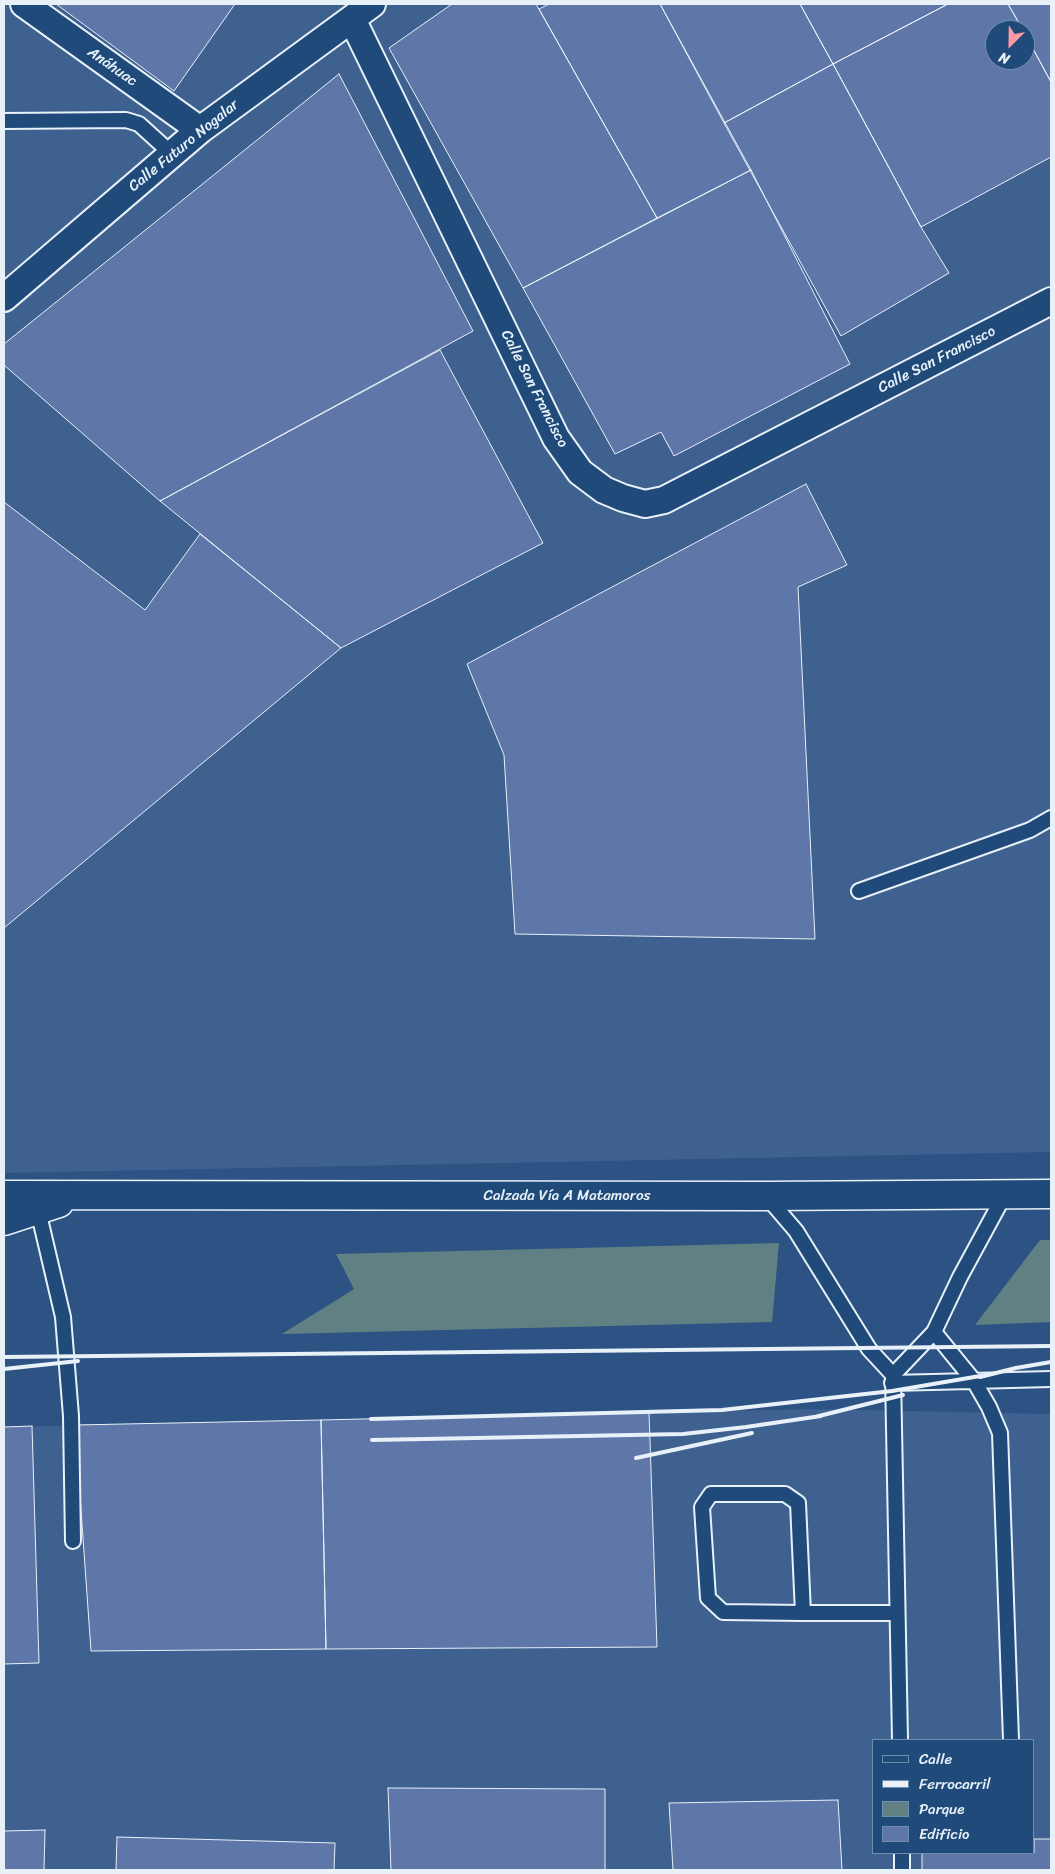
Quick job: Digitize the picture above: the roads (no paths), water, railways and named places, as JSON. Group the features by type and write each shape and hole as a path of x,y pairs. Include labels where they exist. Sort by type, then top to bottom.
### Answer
{"street":[{"name":"Anáhuac","path":"24,4 200,130"},
{"name":"Calle Futuro Nogalar","path":"4,298 200,130 362,11"},
{"name":"Calle San Francisco","path":"362,11 556,438 580,472 604,490 623,498 645,504 664,500 1051,301"},
{"name":"Calzada Vía A Matamoros","path":"4,1221 37,1203 82,1195 766,1196 1051,1194"},
{"name":"Calzada Vía A Matamoros","path":"4,1195 37,1203"}],"lane":[{"path":"4,121 126,120 139,124 172,154"},
{"path":"859,891 1030,830 1051,818"},
{"path":"892,1379 934,1332 960,1278 1005,1194"},
{"path":"766,1196 796,1231 869,1349 892,1379 900,1739"},
{"path":"37,1203 63,1317 72,1416 73,1541"},
{"path":"934,1332 974,1381 989,1407 1000,1433 1011,1739"},
{"path":"892,1379 974,1381 1051,1379"},
{"path":"803,1613 798,1503 785,1494 711,1494 702,1506 708,1598 723,1612 803,1613 897,1613"},
{"path":"902,1854 902,1870"}],"railway":[{"path":"4,1357 1051,1346"},
{"path":"4,1369 78,1361"},
{"path":"980,1377 1051,1362"},
{"path":"371,1419 722,1410 892,1391 986,1375"},
{"path":"815,1417 903,1395"},
{"path":"372,1440 683,1434 821,1416"},
{"path":"636,1458 752,1433"}]}
